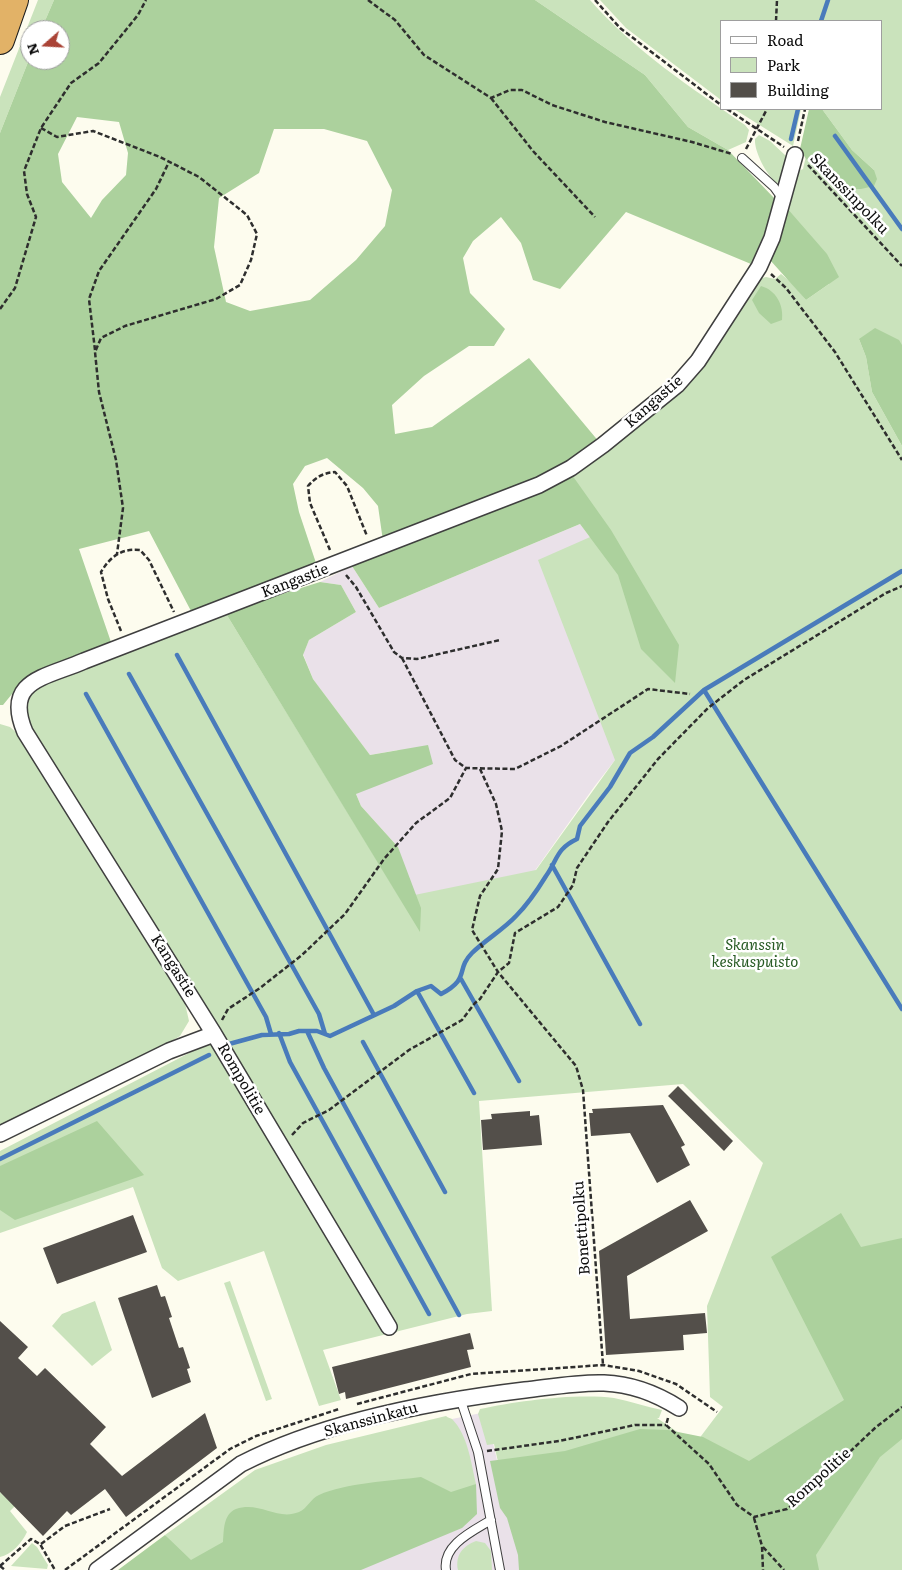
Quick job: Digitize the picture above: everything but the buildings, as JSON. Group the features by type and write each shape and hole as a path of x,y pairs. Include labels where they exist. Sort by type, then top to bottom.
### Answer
{"highway":[{"path":"0,40 14,0"}],"street":[{"name":"Kangastie","path":"214,1034 25,732 19,718 17,700 22,691 30,684 127,645 539,485 571,468 603,445 677,385 698,361 759,267 772,238 795,155"},
{"name":"Rompolitie","path":"0,1134 169,1051 214,1034 280,1148 389,1327"},
{"name":"Skanssinkatu","path":"97,1570 214,1482 266,1452 323,1432 460,1398 604,1383 646,1392 662,1398 679,1408"}],"lane":[{"path":"742,158 774,187 782,198"},
{"path":"460,1398 478,1452 500,1570"},
{"path":"446,1570 448,1553 455,1544 491,1520"}],"path":[{"path":"0,310 15,288 36,217 27,194 24,171 41,128 71,83 99,63 138,15 146,0"},
{"path":"368,0 396,20 424,55 490,98 533,151 596,217"},
{"path":"595,0 620,28 720,103"},
{"path":"776,20 778,0"},
{"path":"490,98 510,90 522,90 552,105 605,122 692,142 742,158 766,110"},
{"name":"Skanssinpolku","path":"729,110 814,170 902,266"},
{"path":"795,155 805,110"},
{"path":"41,128 57,137 93,131 170,162 199,177 247,216 257,234 251,260 240,285 216,299 125,326 101,338 95,352"},
{"path":"117,554 123,508 116,460 99,392 89,299 99,271 156,189 170,162"},
{"path":"759,267 774,276 786,288 835,352 902,460"},
{"path":"373,551 347,486 335,472 326,472 315,478 308,486 310,503 336,565 356,587 394,652 402,658 455,760 466,768 515,769 560,746 648,689 690,694"},
{"path":"127,645 108,599 101,572 108,561 117,554 130,549 140,550 149,560 180,624"},
{"path":"280,1148 303,1123 329,1110 409,1050 462,1020 474,1003 480,1000 498,972 509,963 515,932 558,907 573,885 576,868 608,822 658,759 708,708 744,680 886,593 902,586"},
{"path":"402,658 416,659 500,640"},
{"path":"214,1034 228,1009 260,988 302,955 345,914 384,858 416,823 450,798 466,768"},
{"name":"Bonettipolku","path":"480,768 496,804 502,831 498,869 480,896 472,930 498,972 576,1066 583,1090 603,1365"},
{"name":"Rompolitie","path":"754,1517 787,1509 875,1428 902,1407"},
{"path":"666,1425 669,1418 679,1408"},
{"path":"478,1452 551,1443 635,1425 666,1425 709,1464 737,1506 754,1517 762,1546 763,1570"},
{"path":"40,1544 64,1526 110,1508"},
{"path":"4,1570 0,1566 27,1541 35,1540 40,1544 54,1570"},
{"path":"762,1546 784,1570"}],"shaded area":[{"path":"580,524 618,575 675,683 594,787 508,909 420,932 398,847 361,806 356,794 398,750 370,755 313,679 303,654 309,640 356,612 341,585 320,582 352,566 379,608"},
{"path":"486,1412 522,1570 333,1570 474,1513 452,1419"}],"green space":[{"path":"38,0 54,0 45,20 30,20"},
{"path":"54,0 535,0 645,75 688,127 728,150 774,198 770,221 751,264 626,212 560,289 533,280 521,243 501,217 473,241 463,258 470,293 505,329 494,346 469,346 424,376 392,405 395,434 432,427 529,358 600,443 564,467 383,541 378,506 363,488 327,458 305,466 293,484 299,512 316,563 191,611 149,531 79,549 111,642 40,672 21,683 3,705 0,705 0,133 25,70 70,70 70,20 45,20","holes":["77,117 119,122 128,153 126,175 102,200 91,218 62,182 58,154","274,129 324,129 367,141 392,190 385,226 356,260 310,300 250,311 226,302 214,247 219,198 259,173"]},
{"path":"535,0 590,0 625,36 644,52 720,107 720,110 724,110 745,125 749,130 746,142 728,150 688,127 645,75"},
{"name":"Skanssin keskuspuisto","path":"600,0 902,0 902,365 859,339 866,357 872,392 902,446 902,1570 522,1570 494,1444 487,1445 478,1414 480,1409 511,1403 582,1396 614,1398 662,1410 659,1418 657,1418 695,1444 723,1407 710,1397 707,1306 763,1163 683,1084 479,1101 492,1311 467,1314 323,1350 341,1400 319,1406 264,1251 178,1281 162,1268 133,1187 0,1233 0,1151 195,1050 215,1028 33,731 28,707 31,696 39,685 225,612 400,898 536,870 615,760 538,560 597,534 572,475 634,429 759,279 766,277 775,279 781,274 792,283 806,300 829,284 786,207 794,173 803,169 818,110 873,186 874,170 852,150 823,110 882,110 882,20 720,20 720,99 626,28"},
{"path":"20,46 20,70 25,70 0,133 0,97"},
{"path":"736,110 801,110 793,146"},
{"path":"809,110 823,110 852,150 874,170 877,179 874,186 861,189 837,189 806,159 800,149"},
{"path":"759,135 770,141 786,156 787,164 782,182 776,183 762,163 755,144 755,139"},
{"path":"786,207 827,254 839,277 806,300 770,260"},
{"path":"761,286 771,291 778,299 782,309 782,320 771,324 759,313 752,300"},
{"path":"875,328 899,340 902,345 902,446 872,392 866,357 859,339"},
{"path":"572,475 611,530 679,645 675,683 641,649 618,575 580,524 379,608 352,566 549,487"},
{"path":"320,582 341,585 356,612 309,640 303,655 313,679 370,755 428,745 433,764 356,794 361,806 398,847 421,908 420,932 225,612"},
{"path":"0,724 10,727 18,734 184,999 189,1021 180,1036 170,1042 0,1128"},
{"path":"97,1121 144,1175 15,1220 0,1210 0,1166"},
{"path":"841,1213 861,1247 902,1238 902,1439 880,1457 816,1555 819,1570 519,1570 518,1555 507,1518 500,1508 490,1461 565,1451 640,1429 668,1430 703,1437 749,1461 844,1400 771,1257"},
{"path":"230,1281 272,1399 266,1401 224,1283"},
{"path":"95,1301 112,1350 92,1366 52,1326 62,1314"},
{"path":"446,1416 452,1419 462,1433 476,1484 333,1570 130,1570 169,1540 165,1535 255,1470 326,1445"},
{"path":"421,1477 451,1492 476,1484 477,1514 462,1528 361,1570 118,1570 165,1535 191,1560 223,1542 226,1519 236,1509 253,1507 276,1513 291,1514 302,1511 316,1496 330,1491 355,1485"},
{"path":"0,1492 15,1506 10,1511 27,1532 16,1548 0,1557"},
{"path":"476,1541 485,1543 491,1551 492,1570 458,1570 457,1565 461,1552"},
{"path":"32,1543 37,1547 48,1565 47,1569 11,1566"}],"waterway":[{"path":"821,20 828,0"},
{"path":"791,139 798,110"},
{"path":"835,136 902,229"},
{"path":"229,1044 262,1035 289,1034 299,1031 317,1031 330,1036 394,1006 417,991 431,986 441,994 450,988 460,978 464,964 472,953 520,912 561,851 577,839 580,826 610,787 630,753 653,737 704,690 902,571"},
{"path":"177,655 374,1015"},
{"path":"129,674 319,1014 325,1034"},
{"path":"704,690 902,1009"},
{"path":"86,694 266,1017 271,1034"},
{"path":"552,865 640,1024"},
{"path":"461,979 519,1081"},
{"path":"417,991 474,1093"},
{"path":"307,1031 324,1068 459,1315"},
{"path":"279,1033 290,1062 429,1314"},
{"path":"363,1042 445,1192"},
{"path":"0,1159 209,1055"}]}
